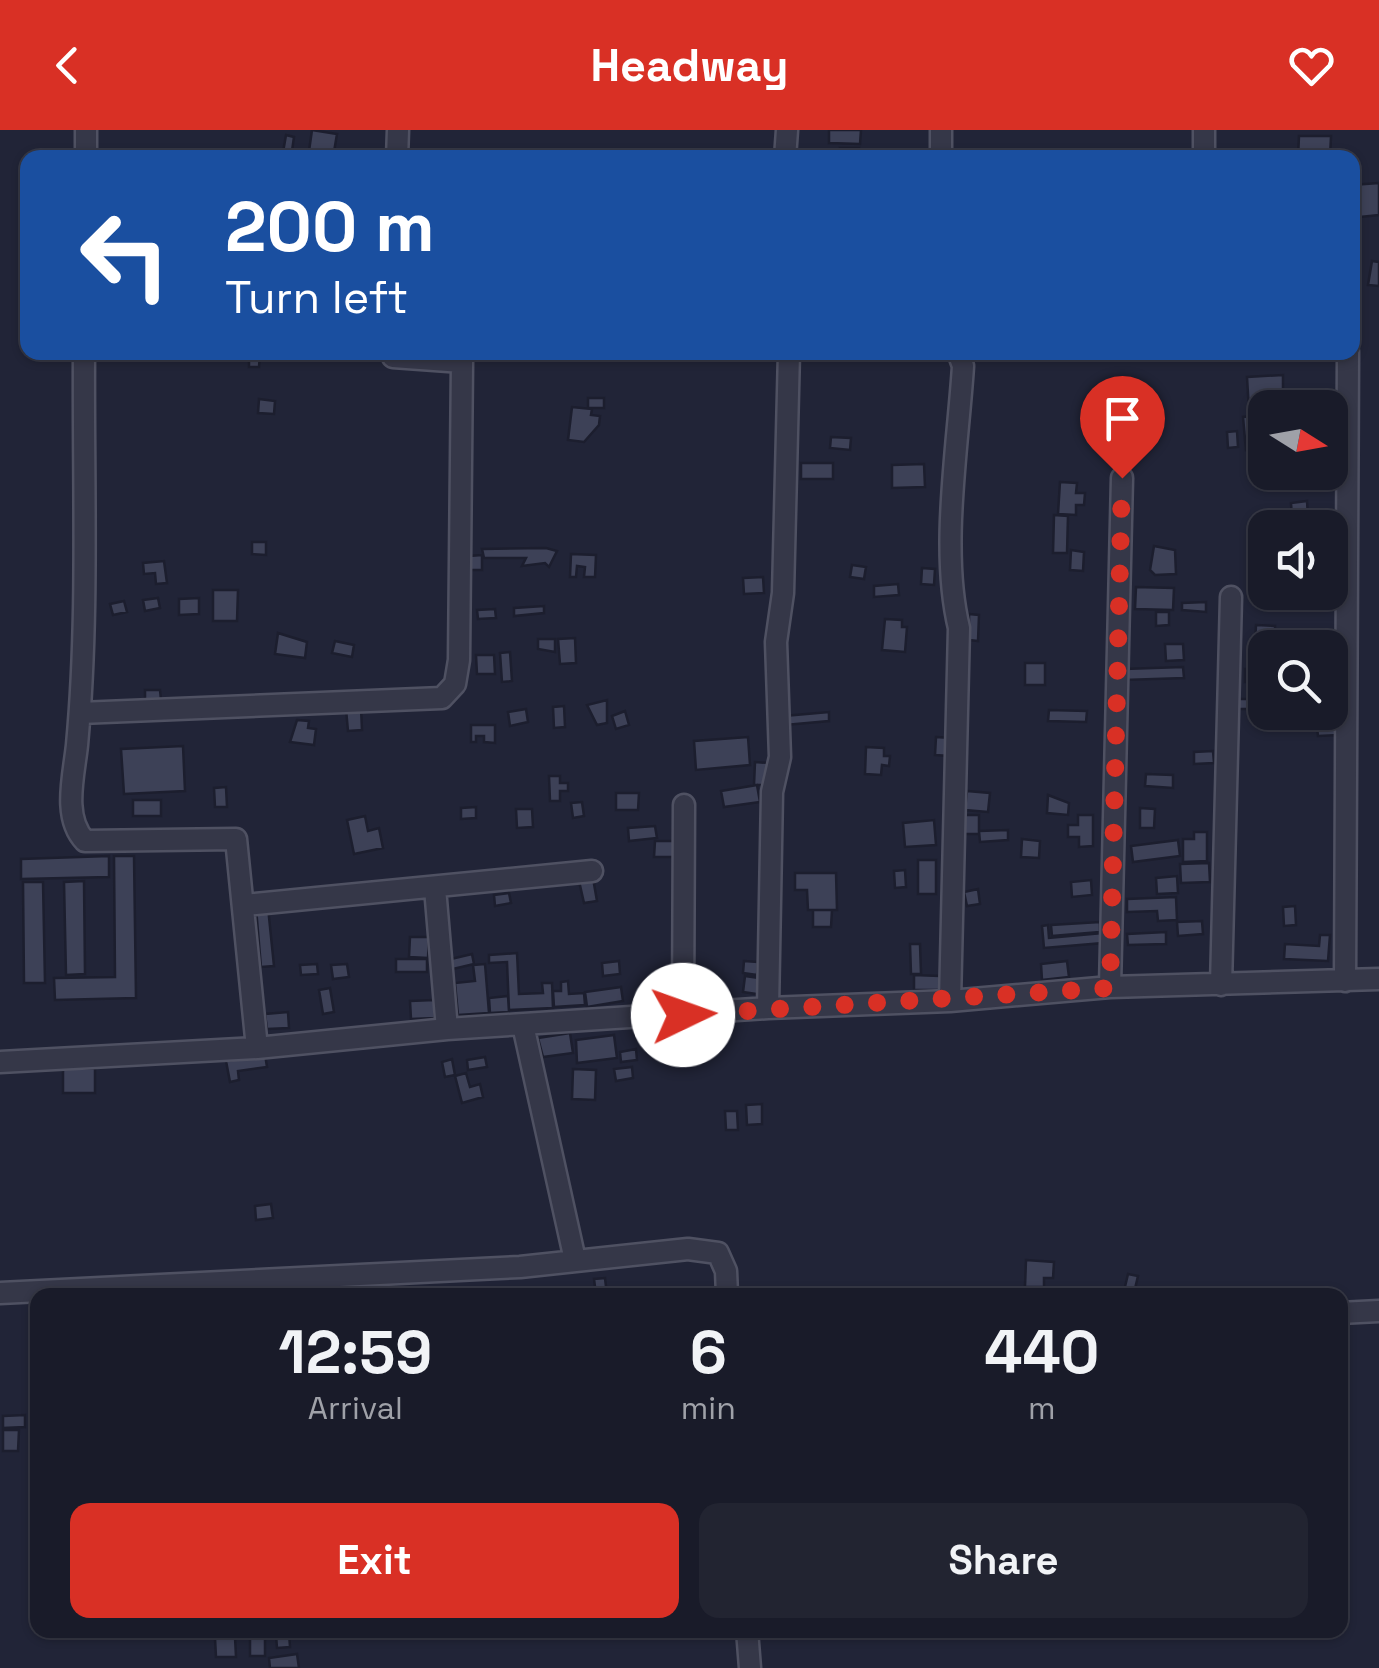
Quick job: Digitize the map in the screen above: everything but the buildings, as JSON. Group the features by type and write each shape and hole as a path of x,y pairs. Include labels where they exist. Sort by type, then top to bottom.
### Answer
{"street":[{"path":"84,360 80,713 71,813 77,832 85,841 236,839 257,1048"},
{"path":"80,713 442,698 455,684 459,660 462,362 434,360"},
{"path":"768,1008 772,792 780,757 776,642 783,594 789,360"},
{"path":"950,1000 960,628 954,601 954,504 961,360"},
{"path":"1345,981 1348,360"},
{"path":"1110,988 1122,478"},
{"path":"1221,985 1231,597"},
{"path":"683,1015 684,805"},
{"path":"245,905 592,871"},
{"path":"435,888 448,1029"},
{"path":"0,1062 257,1048 448,1029 768,1008 1110,988 1379,978"},
{"path":"523,1025 575,1260"},
{"path":"100,1288 520,1267 711,1250 723,1260 726,1288"},
{"path":"0,1293 30,1292"},
{"path":"1348,1313 1379,1311"},
{"path":"748,1638 750,1668"}],"waterway":[{"path":"692,1023 737,1020"},
{"path":"558,1031 638,1026"}],"route":[{"path":"683,1015 1110,988 1122,478"}]}
